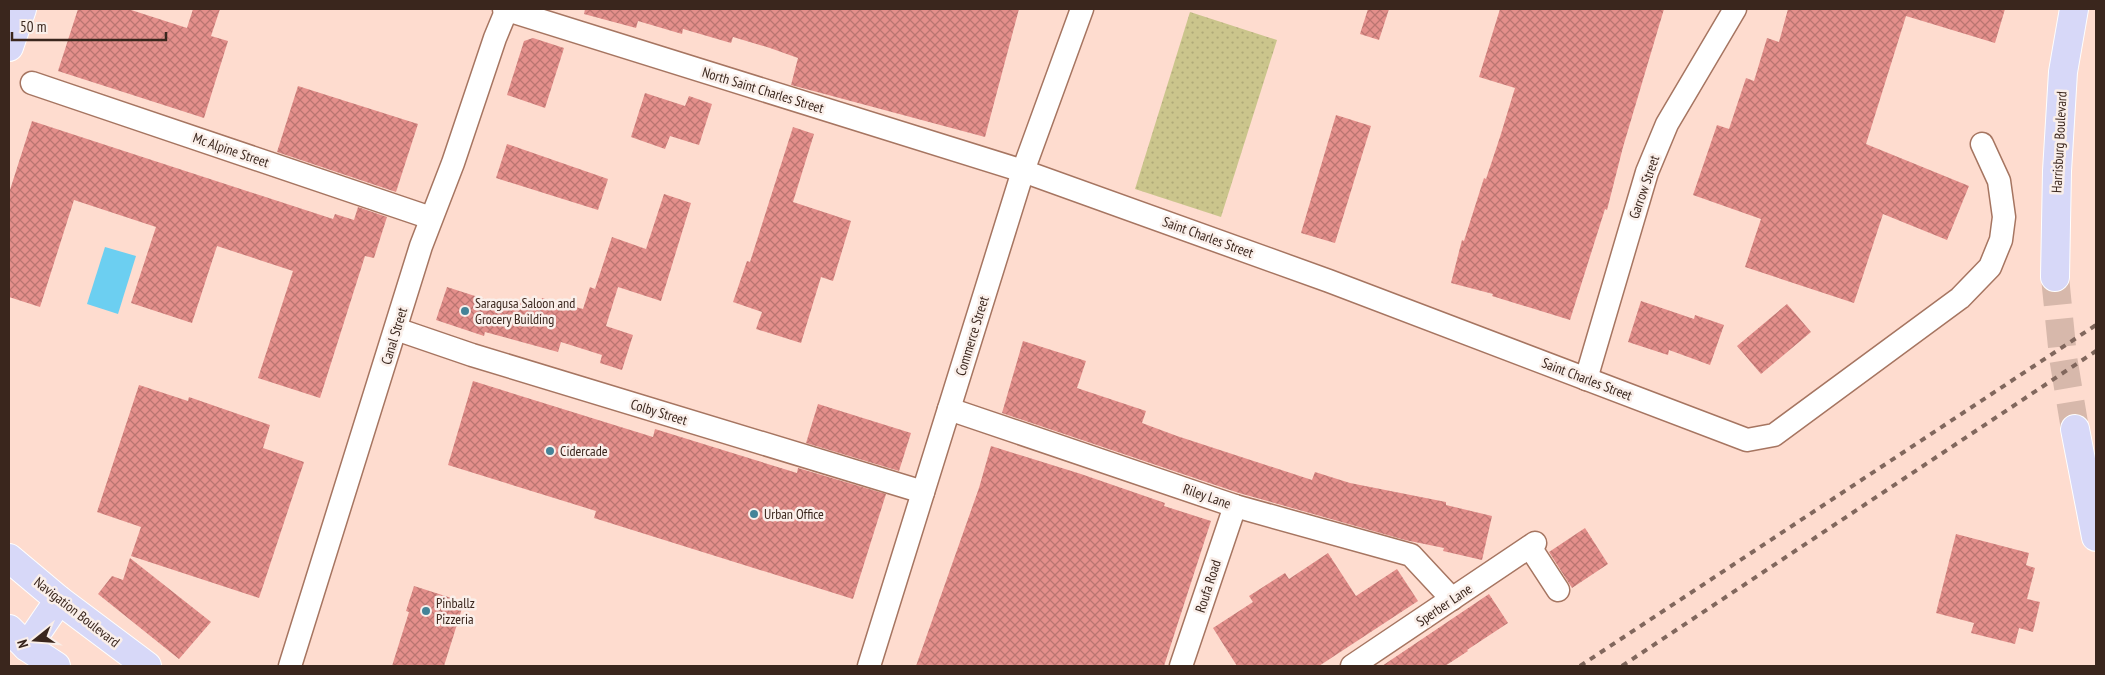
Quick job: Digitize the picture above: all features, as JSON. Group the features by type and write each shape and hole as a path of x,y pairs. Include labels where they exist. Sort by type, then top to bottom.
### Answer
{"main road":[{"path":"9,47 22,9"},
{"name":"Harrisburg Boulevard","path":"2056,277 2057,171 2063,72 2074,9"},
{"path":"2075,429 2096,538"},
{"name":"Navigation Boulevard","path":"9,558 59,600 147,666"},
{"path":"56,666 18,638 59,600"}],"street":[{"name":"North Saint Charles Street","path":"505,9 1023,171"},
{"name":"Canal Street","path":"290,666 431,218 451,170 505,9"},
{"name":"Commerce Street","path":"869,666 1023,171 1082,9"},
{"name":"Garrow Street","path":"1586,379 1646,172 1668,124 1736,9"},
{"name":"Mc Alpine Street","path":"32,83 431,218"},
{"name":"Saint Charles Street","path":"1023,171 1249,251 1747,440 1774,436 1960,298 1990,267 2001,240 2004,217 1998,181 1982,144"},
{"name":"Colby Street","path":"396,329 472,355 924,492"},
{"name":"Riley Lane","path":"949,408 1235,506 1411,555 1452,599"},
{"name":"Roufa Road","path":"1181,666 1235,506"},
{"name":"Sperber Lane","path":"1352,666 1532,545 1558,590"}],"shaded area":[{"path":"1190,12 1277,40 1221,217 1135,189"}],"water":[{"path":"105,247 136,256 118,314 87,304"}],"building":[{"path":"78,9 128,9 187,28 193,9 220,9 211,36 228,41 204,118 58,71"},
{"path":"585,9 1019,9 985,137 791,85 798,58 770,48 733,37 731,43 683,29 682,34 638,21 636,28 584,14"},
{"path":"1368,9 1389,9 1379,40 1360,34"},
{"path":"1500,9 1664,9 1623,147 1607,210 1605,209 1570,320 1492,296 1493,294 1451,283 1462,240 1464,241 1484,178 1486,179 1515,88 1479,77"},
{"path":"1788,9 2005,9 1995,43 1906,16 1866,144 1969,186 1947,240 1883,214 1854,303 1745,267 1761,219 1693,195 1717,125 1729,129 1746,78 1754,81 1767,38 1779,42"},
{"path":"533,38 564,48 545,108 507,95 524,41"},
{"path":"298,86 418,124 396,192 277,152"},
{"path":"645,93 685,106 689,96 712,104 699,145 670,136 665,149 631,137"},
{"path":"1336,115 1371,126 1335,243 1301,233"},
{"path":"32,121 333,219 335,214 354,220 358,207 387,217 374,258 365,256 320,398 258,378 293,271 217,246 192,323 131,303 156,227 74,200 40,307 9,297 9,193"},
{"path":"793,127 814,134 793,202 851,221 833,281 821,277 801,343 756,329 762,312 733,302 747,261 750,262"},
{"path":"507,144 608,179 598,210 496,178"},
{"path":"664,194 691,203 661,301 618,287 606,326 633,335 622,370 600,363 602,355 561,342 558,352 485,332 484,336 436,320 447,287 512,308 515,299 540,307 542,298 583,309 590,287 595,289 612,237 646,249"},
{"path":"1641,301 1694,319 1695,315 1724,325 1710,365 1669,350 1668,355 1628,342"},
{"path":"1787,304 1811,332 1761,374 1737,346"},
{"path":"1023,341 1086,361 1077,388 1146,411 1142,423 1312,480 1315,472 1350,483 1446,502 1446,505 1492,516 1482,560 1443,551 1444,548 1405,540 1239,493 1002,413"},
{"path":"473,381 653,437 655,429 797,473 798,468 886,494 853,599 594,518 596,511 448,465"},
{"path":"139,385 188,401 189,397 270,425 263,448 304,462 259,598 131,556 141,527 97,512"},
{"path":"818,404 911,433 899,471 806,443"},
{"path":"991,446 1081,474 1165,503 1164,506 1211,521 1164,666 916,666 979,488"},
{"path":"1585,528 1608,564 1572,588 1549,552"},
{"path":"1956,534 2029,553 2026,565 2035,568 2027,599 2040,602 2033,632 2019,628 2015,644 1971,633 1974,623 1936,613"},
{"path":"1328,553 1356,596 1397,569 1418,601 1319,666 1237,666 1213,628 1253,602 1249,596 1285,573 1289,579"},
{"path":"130,558 211,622 179,659 98,594 112,576 123,580"},
{"path":"414,586 464,602 444,666 392,666 409,612 406,611"},
{"path":"1489,594 1508,623 1468,651 1445,666 1382,666"}],"tunnel":[{"path":"2055,277 2063,357 2075,429"}],"railway":[{"path":"1580,666 2096,325"},
{"path":"1622,666 2096,351"}],"place":[{"name":"Saragusa Saloon and Grocery Building","path":"465,311"},
{"name":"Cidercade","path":"550,451"},
{"name":"Urban Office","path":"754,514"},
{"name":"Pinballz Pizzeria","path":"426,611"}]}
